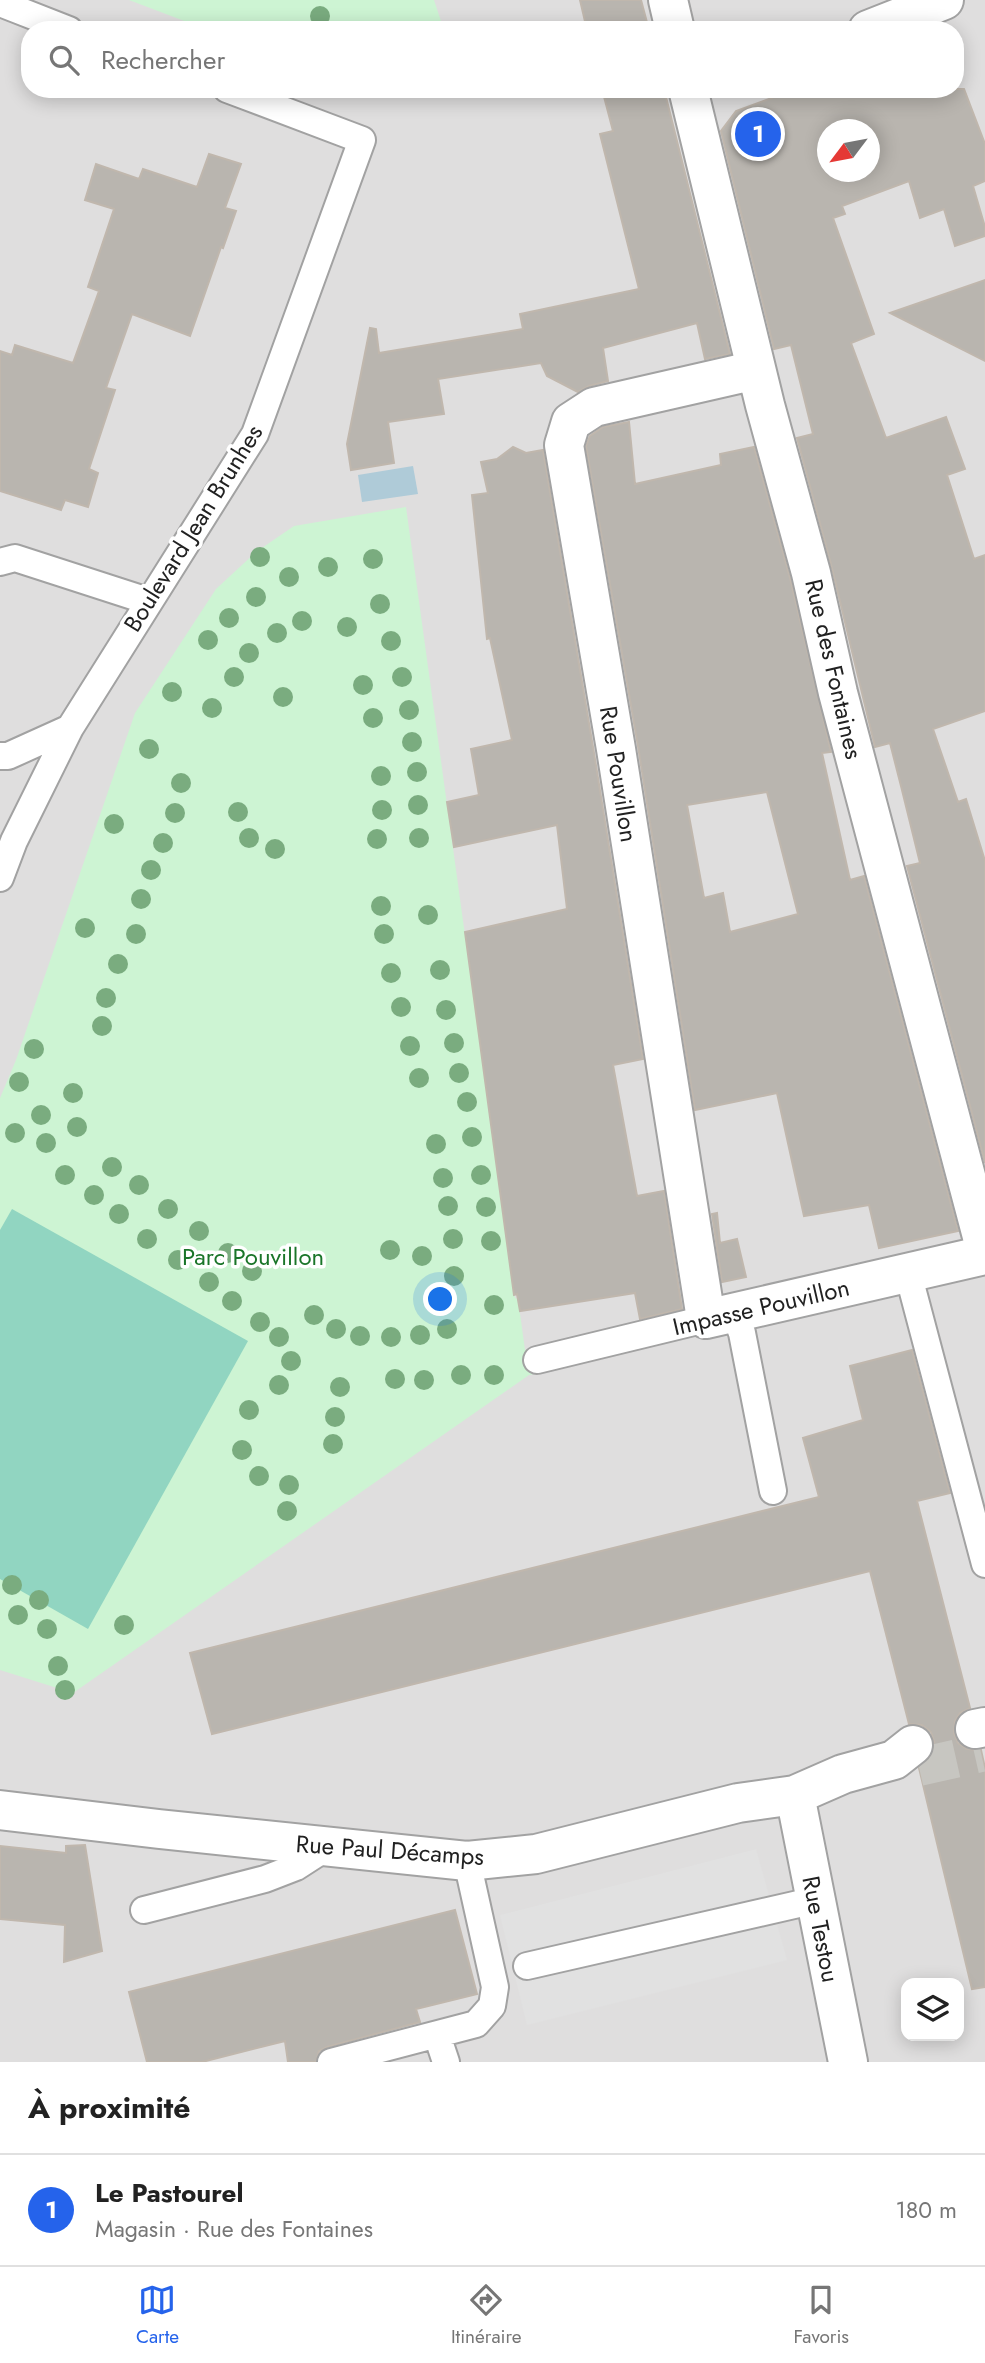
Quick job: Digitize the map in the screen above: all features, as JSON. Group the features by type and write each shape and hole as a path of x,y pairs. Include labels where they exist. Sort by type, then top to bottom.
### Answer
{"street":[{"path":"668,0 673,21"},
{"path":"891,21 944,0"},
{"name":"Rue des Fontaines","path":"699,98 756,370 811,573 838,692 971,1141 985,1248"},
{"name":"Rue Pouvillon","path":"720,1315 618,763 564,445 571,422 594,407 756,370"},
{"name":"Impasse Pouvillon","path":"720,1315 985,1255"},
{"name":"Rue Paul Décamps","path":"0,1810 467,1861 536,1854 738,1804 795,1795 843,1774 909,1757"},
{"name":"Rue Testou","path":"795,1795 848,2062"}],"lane":[{"path":"0,4 45,21"},
{"name":"Boulevard Jean Brunhes","path":"0,878 14,841 70,729 255,434 362,140 251,98"},
{"path":"0,562 15,558 148,601"},
{"path":"0,756 8,756 70,729"},
{"path":"908,1273 985,1564"},
{"path":"720,1315 742,1333 773,1492"},
{"name":"Impasse Pouvillon","path":"537,1360 720,1315"},
{"path":"144,1910 265,1880 296,1867 327,1847"},
{"path":"331,2062 476,2024 492,2006 495,1987 467,1861"},
{"path":"527,1966 816,1900"},
{"path":"438,2035 446,2062"}],"shaded area":[{"path":"0,0 985,0 985,2062 0,2062"},
{"path":"756,1849 787,1960 527,2025 500,1915"}],"green space":[{"path":"129,0 434,0 441,21 184,21"},
{"name":"Parc Pouvillon","path":"406,507 515,1298 518,1299 525,1350 534,1348 541,1373 529,1375 73,1693 0,1670 0,1098 16,1060 135,713 216,589 256,552 294,526"},
{"path":"12,1209 248,1341 88,1629 0,1579 0,1230"}],"water":[{"path":"413,466 418,494 362,502 358,475"}],"building":[{"path":"580,0 641,0 647,21 585,21"},
{"path":"964,89 985,144 985,181 973,186 985,227 985,236 955,246 944,209 920,218 909,181 842,206 845,214 833,218 874,334 851,343 886,438 946,417 965,469 947,475 974,559 985,555 985,711 933,729 958,802 966,799 985,861 985,1163 907,866 920,863 890,743 875,747 832,568 797,438 813,434 791,345 774,349 721,131 736,111 771,98 964,98"},
{"path":"604,98 666,98 730,354 705,359 697,323 603,348 608,381 578,392 547,376 541,363 438,379 444,414 388,422 394,463 351,470 347,444 370,328 376,329 379,353 523,329 520,314 639,289 600,134 613,131"},
{"path":"209,154 241,164 225,208 236,211 190,336 132,314 106,388 115,390 89,469 98,473 88,507 65,500 61,510 0,491 0,351 12,355 15,345 73,363 99,291 88,287 114,209 85,200 96,164 139,179 143,169 197,187"},
{"path":"985,280 985,361 890,313"},
{"path":"629,422 635,484 721,465 720,454 754,447 790,578 831,752 822,753 850,880 864,876 958,1231 879,1248 869,1205 804,1216 777,1093 695,1110 638,746 586,446 590,436 603,427","holes":["767,792 798,914 730,932 723,893 704,898 687,805"]},
{"path":"513,447 526,453 543,450 643,1059 613,1065 637,1196 664,1191 682,1309 640,1319 635,1293 520,1311 517,1294 514,1295 465,932 567,909 557,825 454,847 447,802 479,795 471,749 512,740 490,638 487,639 472,495 488,493 481,462 497,459"},
{"path":"717,1213 720,1243 737,1239 746,1277 722,1282 712,1214"},
{"path":"912,1350 950,1493 917,1501 970,1708 960,1713 955,1721 954,1733 958,1743 967,1749 981,1750 985,1768 985,1987 972,1989 919,1768 933,1754 934,1741 931,1732 922,1725 909,1724 870,1571 212,1734 190,1653 819,1497 803,1438 863,1420 850,1366"},
{"path":"85,1845 102,1951 64,1962 65,1925 0,1919 0,1846 66,1853 66,1846"},
{"path":"455,1910 477,1994 416,2009 420,2022 327,2047 319,2051 316,2062 288,2062 285,2041 202,2062 147,2062 129,1992"}],"tunnel":[{"path":"919,1767 981,1753"}],"place":[{"name":"Le Pastourel","path":"758,134"}]}
